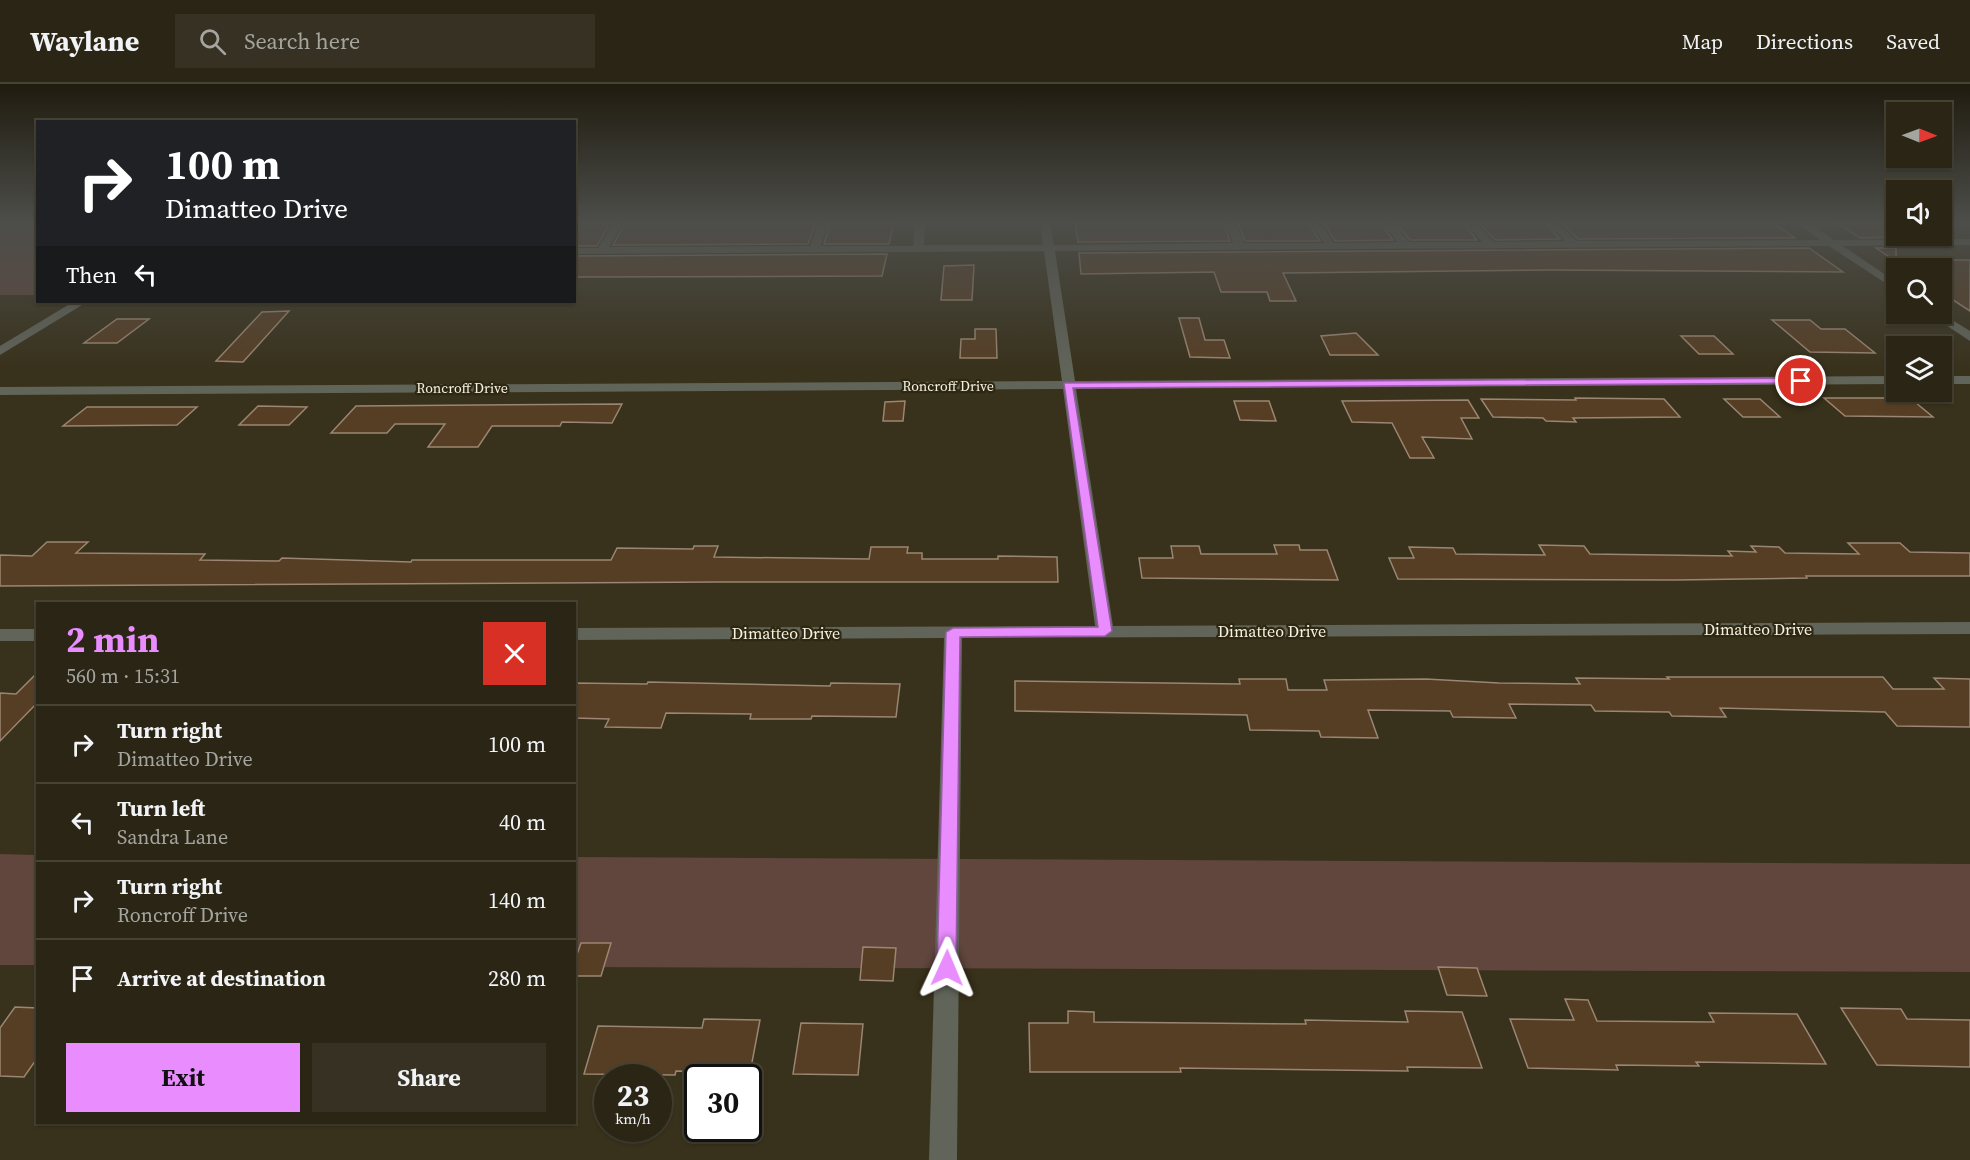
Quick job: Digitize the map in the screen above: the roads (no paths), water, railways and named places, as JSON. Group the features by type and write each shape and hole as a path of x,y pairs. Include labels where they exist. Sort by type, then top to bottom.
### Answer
{"street":[{"path":"1052,272 1105,631"},
{"path":"0,351 79,303"},
{"path":"1950,324 1970,337"},
{"name":"Roncroff Drive","path":"0,391 1886,380"},
{"path":"1952,380 1970,380"},
{"name":"Dimatteo Drive","path":"576,634 1970,628"},
{"path":"943,1160 953,632"},
{"path":"0,635 36,635"}]}
